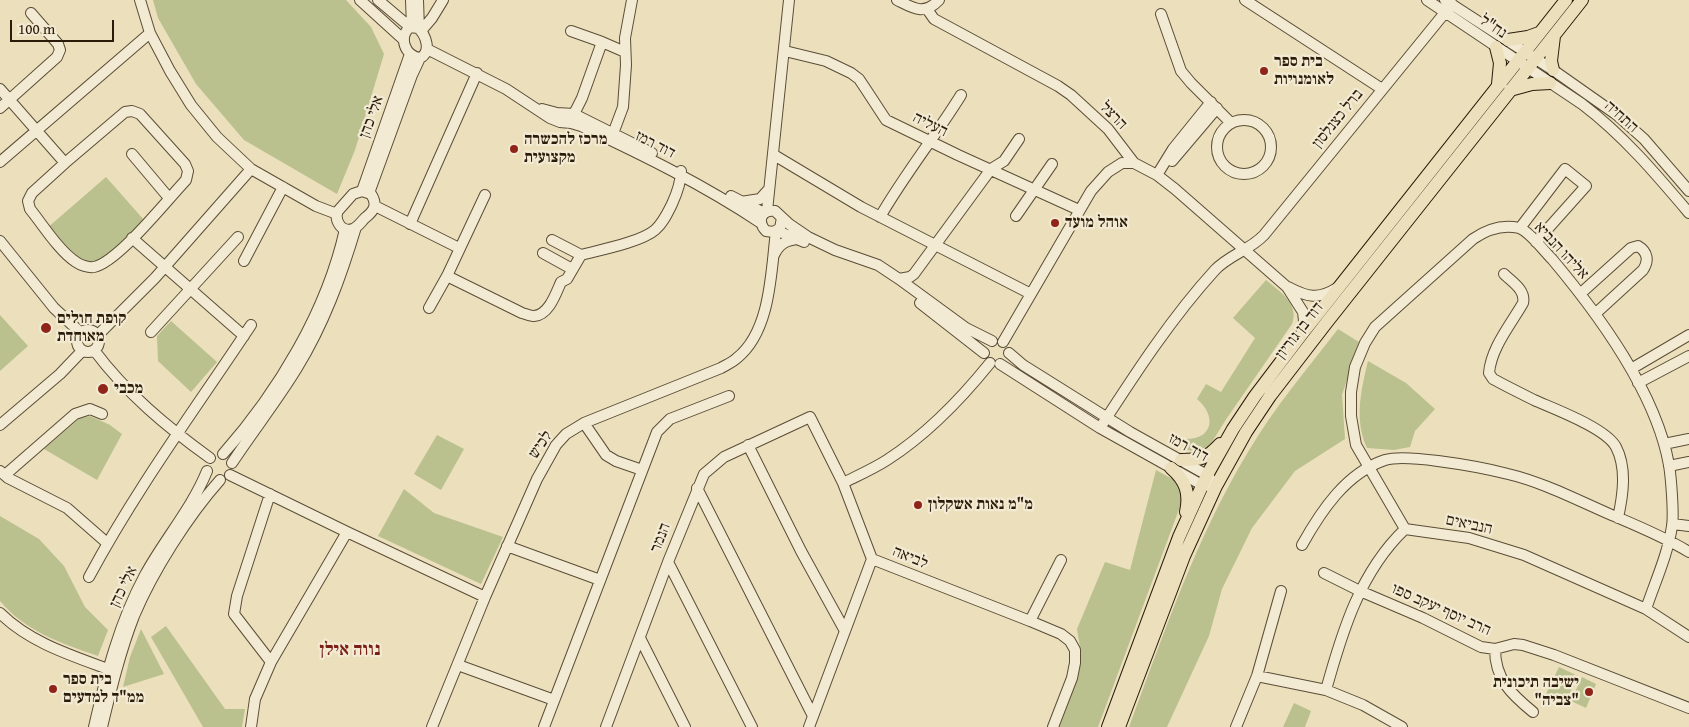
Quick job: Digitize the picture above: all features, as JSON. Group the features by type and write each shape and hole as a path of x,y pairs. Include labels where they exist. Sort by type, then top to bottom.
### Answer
{"main road":[{"name":"דוד בן גוריון","path":"1120,727 1184,556 1216,486 1246,432 1270,396 1510,90 1539,33 1566,0"},
{"name":"דוד בן גוריון","path":"1108,727 1183,529 1204,480 1233,429 1255,396 1302,334 1498,85 1555,34 1582,0"},
{"path":"1508,40 1539,33"},
{"path":"1553,70 1551,60 1555,34"},
{"path":"1496,48 1500,63 1498,85"},
{"path":"1510,90 1532,84 1550,83"},
{"path":"1183,529 1187,508 1187,489 1176,464 1205,458 1233,429"}],"street":[{"path":"140,0 150,33 170,71 191,105 217,137 251,169 325,210 337,214"},
{"path":"360,0 404,40"},
{"path":"378,0 416,28 426,39 427,49 424,57 420,58 410,54 405,47 405,32 416,28 432,18 443,0"},
{"path":"411,0 416,28"},
{"path":"416,28 418,0"},
{"path":"612,136 623,107 625,38 632,0"},
{"path":"773,160 773,190 782,225 770,229 766,212 785,51 789,0"},
{"name":"הרצל","path":"897,0 920,10 927,9 934,19 1058,86 1108,129 1134,163 1157,175 1287,287 1298,293 1318,297 1342,285"},
{"path":"927,9 939,0"},
{"path":"1245,0 1382,89"},
{"name":"נח\"ל","path":"1427,0 1448,6 1508,40 1526,60"},
{"name":"ברל כצנלסון","path":"1100,428 1130,381 1193,296 1222,264 1257,242 1269,230 1448,6"},
{"name":"נח\"ל","path":"1448,6 1496,48 1526,60"},
{"path":"0,108 57,57 60,50 58,44 31,13"},
{"path":"1161,14 1181,71 1232,123"},
{"path":"571,31 625,52"},
{"path":"0,162 150,33"},
{"path":"574,114 582,98 602,42"},
{"name":"דוד רמז","path":"427,49 506,89 556,121 576,124 612,136"},
{"name":"העליה","path":"785,51 826,61 851,73 866,88 886,120 1079,210"},
{"name":"אלי כהן","path":"366,192 410,54"},
{"name":"אלי כהן","path":"366,192 420,58"},
{"name":"התחיה","path":"1526,60 1553,70 1617,115 1644,139 1689,191"},
{"name":"התחיה","path":"1526,60 1550,83 1582,104 1608,125 1652,170 1689,213"},
{"path":"410,224 477,73"},
{"path":"0,89 65,162"},
{"path":"880,217 912,164 930,142 961,96"},
{"name":"דוד רמז","path":"532,105 557,113 574,114 681,172 741,202 766,212"},
{"path":"1157,175 1180,152 1214,105"},
{"path":"132,111 140,114 174,150 188,171 186,180 132,238 107,262 93,267 77,263 66,253 30,209 28,201 32,193 65,162 125,112 132,111"},
{"path":"1248,120 1256,123 1268,134 1270,151 1268,159 1256,171 1238,173 1230,170 1218,155 1219,137 1224,129 1232,123 1248,120"},
{"path":"899,279 910,277 914,274 991,169 1004,161 1019,139"},
{"path":"132,154 169,198"},
{"path":"773,160 1031,294"},
{"path":"1003,342 1091,191 1108,172 1122,163 1134,163"},
{"path":"1016,216 1052,164"},
{"path":"98,335 165,266 251,169"},
{"path":"1520,228 1565,169 1586,186 1536,242"},
{"path":"543,253 577,262 649,234 664,220 679,186 681,172"},
{"name":"דוד רמז","path":"681,172 770,229 798,239 827,253 861,264 880,274 900,287 984,354"},
{"path":"244,261 283,187"},
{"path":"741,202 760,199 770,188"},
{"path":"366,192 374,198 375,206 371,214 356,227 345,229 337,221 340,207 353,194 366,192"},
{"path":"430,308 485,195"},
{"path":"375,206 459,248"},
{"path":"766,212 772,210 808,237 835,250 868,261 899,279 966,328 992,341 1003,342 1009,353 1006,359 995,363 912,442 886,460 843,484"},
{"path":"230,475 232,463 285,387 311,343 333,298 356,227"},
{"name":"אליהו הנביא","path":"1405,529 1356,445 1350,416 1355,367 1365,343 1375,327 1479,235 1496,228 1520,228 1536,242 1580,294 1616,344 1649,404 1664,444 1669,466 1673,524 1646,609"},
{"path":"223,454 240,435 303,339 331,278 345,229"},
{"name":"לכיש","path":"432,727 507,546 551,452 566,434 584,423 721,368 738,358 751,342 762,321 768,298 773,256 770,229"},
{"name":"לכיש","path":"770,229 768,239 771,277"},
{"path":"151,332 238,237"},
{"path":"132,238 244,336"},
{"path":"773,256 779,246 787,240 798,239"},
{"path":"552,240 577,262"},
{"path":"0,242 54,308 80,332"},
{"path":"1580,294 1632,248 1638,246 1643,248 1647,264 1643,270 1595,314"},
{"path":"447,276 522,313 535,316 544,312 549,306 561,282 567,279 577,262"},
{"path":"1504,274 1523,293 1524,298 1523,303 1498,345 1489,373 1493,379 1588,425 1604,435 1615,446 1621,462 1623,483 1618,518"},
{"name":"הרצל","path":"1287,287 1303,312 1302,334"},
{"path":"89,577 107,543 251,325"},
{"path":"90,329 98,335 99,345 94,350 87,352 82,350 77,342 80,332 90,329"},
{"path":"1630,369 1689,335"},
{"path":"992,341 986,346 984,354 985,357 995,363"},
{"path":"0,425 60,374 82,350"},
{"path":"94,350 111,372 156,417 210,458"},
{"name":"דוד רמז","path":"1009,353 1023,365 1150,444 1176,464"},
{"path":"1638,383 1689,356"},
{"name":"דוד רמז","path":"995,363 1100,428 1176,464 1216,486"},
{"path":"544,727 657,432 663,424 683,413 729,396"},
{"path":"102,414 90,409 75,414 2,473 67,508 107,543"},
{"name":"לביאה","path":"810,417 843,484 872,559 1030,621 1061,634 1070,641 1074,650 1072,678 1053,727"},
{"name":"הנמר","path":"606,727 668,562 704,474 713,464 724,457 810,417"},
{"path":"584,423 606,455 616,461 642,470"},
{"path":"1664,444 1689,439"},
{"path":"748,445 801,551 845,631"},
{"path":"230,475 220,480 212,478 206,466 210,458 216,454 227,456 232,463"},
{"path":"1302,545 1314,522 1339,490 1369,467 1386,460 1422,459 1468,465 1510,474 1557,491 1669,540 1689,552"},
{"path":"1669,466 1689,462"},
{"name":"אלי כהן","path":"94,727 120,630 145,575 196,493 207,470"},
{"path":"230,475 486,597"},
{"name":"אלי כהן","path":"102,727 117,668 141,601 187,523 220,480"},
{"path":"697,488 813,716"},
{"path":"270,494 237,596 234,614 271,662"},
{"path":"1673,524 1689,526"},
{"path":"1326,690 1348,619 1360,591 1389,544 1405,529"},
{"name":"הנביאים","path":"1405,529 1469,538 1524,555 1646,609 1689,637"},
{"path":"251,727 251,715 255,699 271,662 347,532"},
{"path":"507,546 600,580"},
{"path":"809,727 872,559"},
{"path":"1030,621 1061,560"},
{"path":"668,562 752,727"},
{"name":"הרב יוסף יעקב ספו","path":"1324,572 1360,591 1424,618 1481,647 1495,649 1514,644 1530,647 1689,708"},
{"path":"1236,727 1257,676 1281,591"},
{"path":"2,619 48,646 108,669"},
{"path":"640,638 685,727"},
{"path":"1495,649 1496,664 1505,684 1510,692 1533,712"},
{"path":"458,665 554,700"},
{"path":"1257,676 1326,690 1363,705 1402,727"},
{"path":"611,714 618,727"}],"green space":[{"path":"153,0 346,0 371,27 384,54 355,150 337,194 244,140 196,84 158,18"},
{"path":"106,177 144,220 122,243 104,258 85,263 75,261 71,259 46,229"},
{"path":"1266,280 1282,293 1291,304 1294,317 1292,324 1210,445 1200,452 1182,449 1186,439 1195,438 1207,431 1209,425 1208,412 1197,399 1206,384 1221,392 1255,338 1233,318"},
{"path":"0,315 28,346 0,371"},
{"path":"171,321 217,362 191,392 158,361 157,336"},
{"path":"1338,329 1359,342 1342,395 1345,439 1295,471 1252,528 1222,589 1209,636 1167,727 1129,727 1182,586 1229,485 1269,420"},
{"path":"1368,361 1406,383 1435,409 1415,431 1410,447 1394,450 1367,448 1361,427 1360,405"},
{"path":"90,416 110,425 122,434 97,480 44,449 80,418"},
{"path":"437,435 464,449 441,490 414,474"},
{"path":"1156,470 1174,480 1184,496 1098,727 1059,727 1081,663 1077,629 1105,562 1130,570"},
{"path":"404,489 434,513 503,537 481,584 378,536"},
{"path":"0,516 39,539 64,566 85,607 108,630 98,656 33,629 10,612 0,601"},
{"path":"166,626 225,709 245,709 242,727 203,727 151,637"},
{"path":"141,629 164,674 123,687 130,657"},
{"path":"1559,667 1578,676 1564,705 1545,696"},
{"path":"1582,677 1596,684 1586,708 1571,701"},
{"path":"1294,703 1311,711 1305,727 1283,727"}],"place":[{"name":"בית ספר לאומנויות","path":"1264,71"},
{"name":"מרכז להכשרה מקצועית","path":"514,149"},
{"name":"אוהל מועד","path":"1055,223"},
{"name":"קופת חולים מאוחדת","path":"46,328"},
{"name":"מכבי","path":"103,389"},
{"name":"מ\"מ נאות אשקלון","path":"918,505"},
{"name":"בית ספר ממ\"ד למדעים","path":"53,689"},
{"name":"ישיבה תיכונית \"צביה\"","path":"1589,692"}],"district":[{"name":"נווה אילן","path":"350,650"}]}
